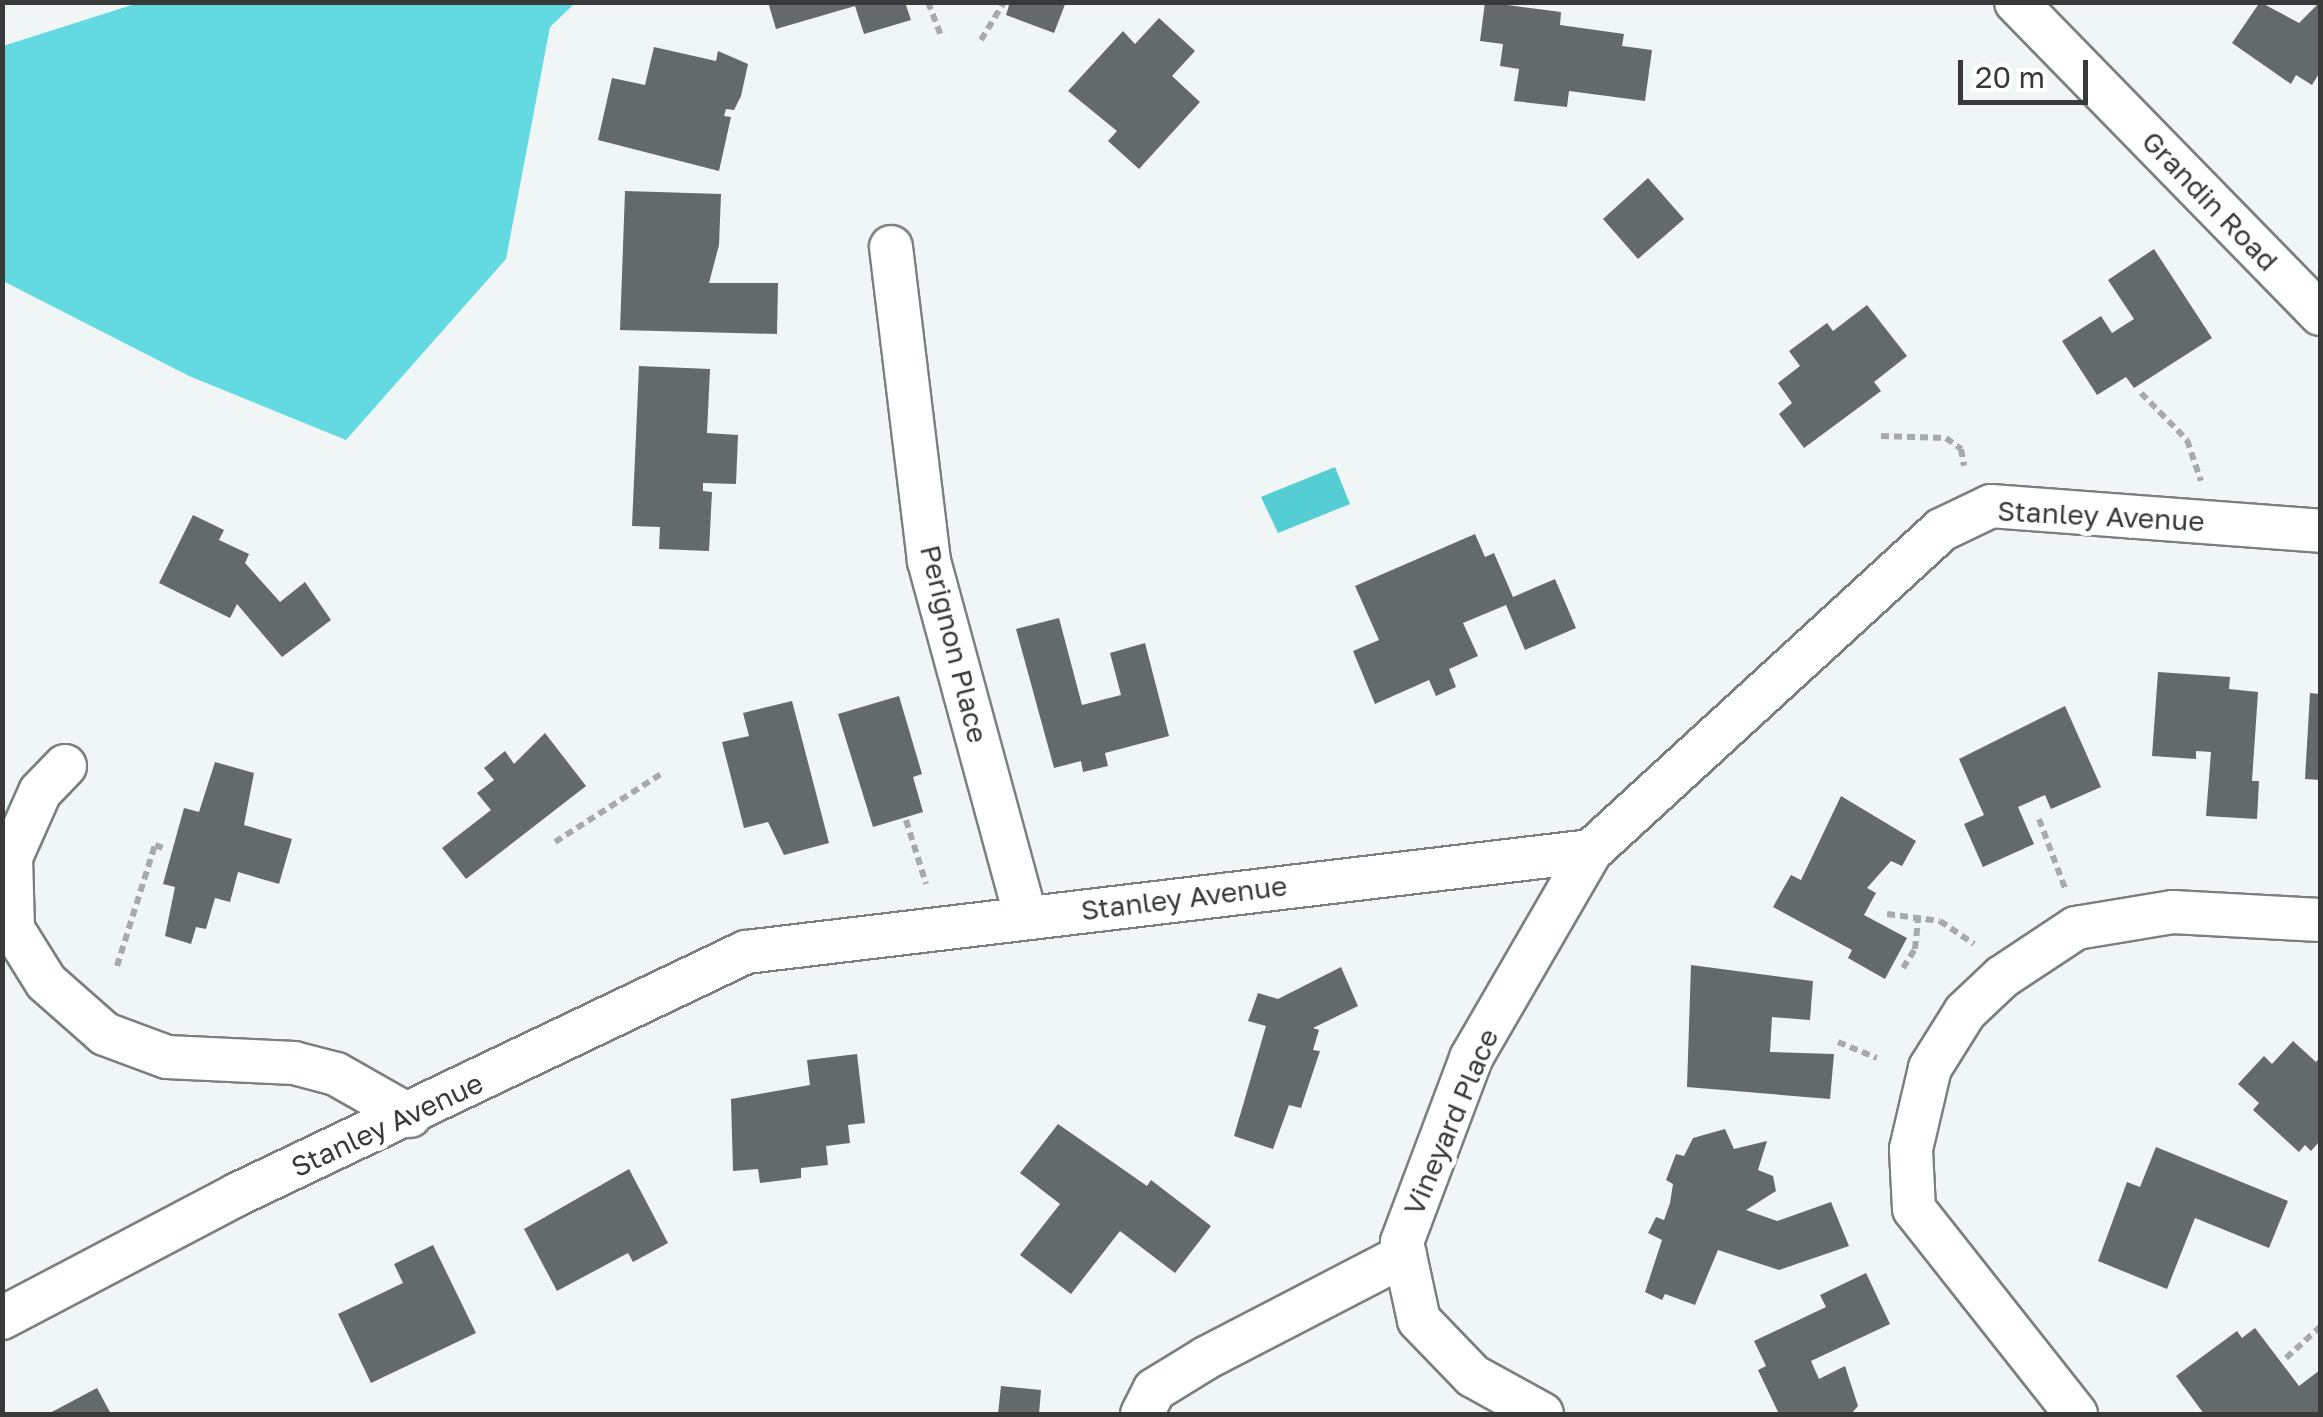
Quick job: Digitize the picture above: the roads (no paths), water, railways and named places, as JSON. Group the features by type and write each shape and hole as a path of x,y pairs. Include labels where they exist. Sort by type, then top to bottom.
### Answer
{"street":[{"name":"Grandin Road","path":"2016,2 2320,314"},
{"name":"Perignon Place","path":"891,246 929,561 1026,917"},
{"name":"Stanley Avenue","path":"2,1318 236,1195 410,1116 746,952 1591,851 1941,530 1991,506 2320,531"},
{"path":"65,766 22,822 10,857 8,924 46,982 104,1034 167,1057 294,1062 336,1074 410,1116"},
{"name":"Vineyard Place","path":"1542,1414 1472,1376 1419,1320 1402,1242 1472,1058 1591,851"},
{"path":"2076,1414 1914,1209 1911,1149 1930,1068 1965,1012 2040,947 2076,928 2173,912 2320,920"},
{"path":"1142,1414 1154,1390 1206,1358 1405,1255"}]}
